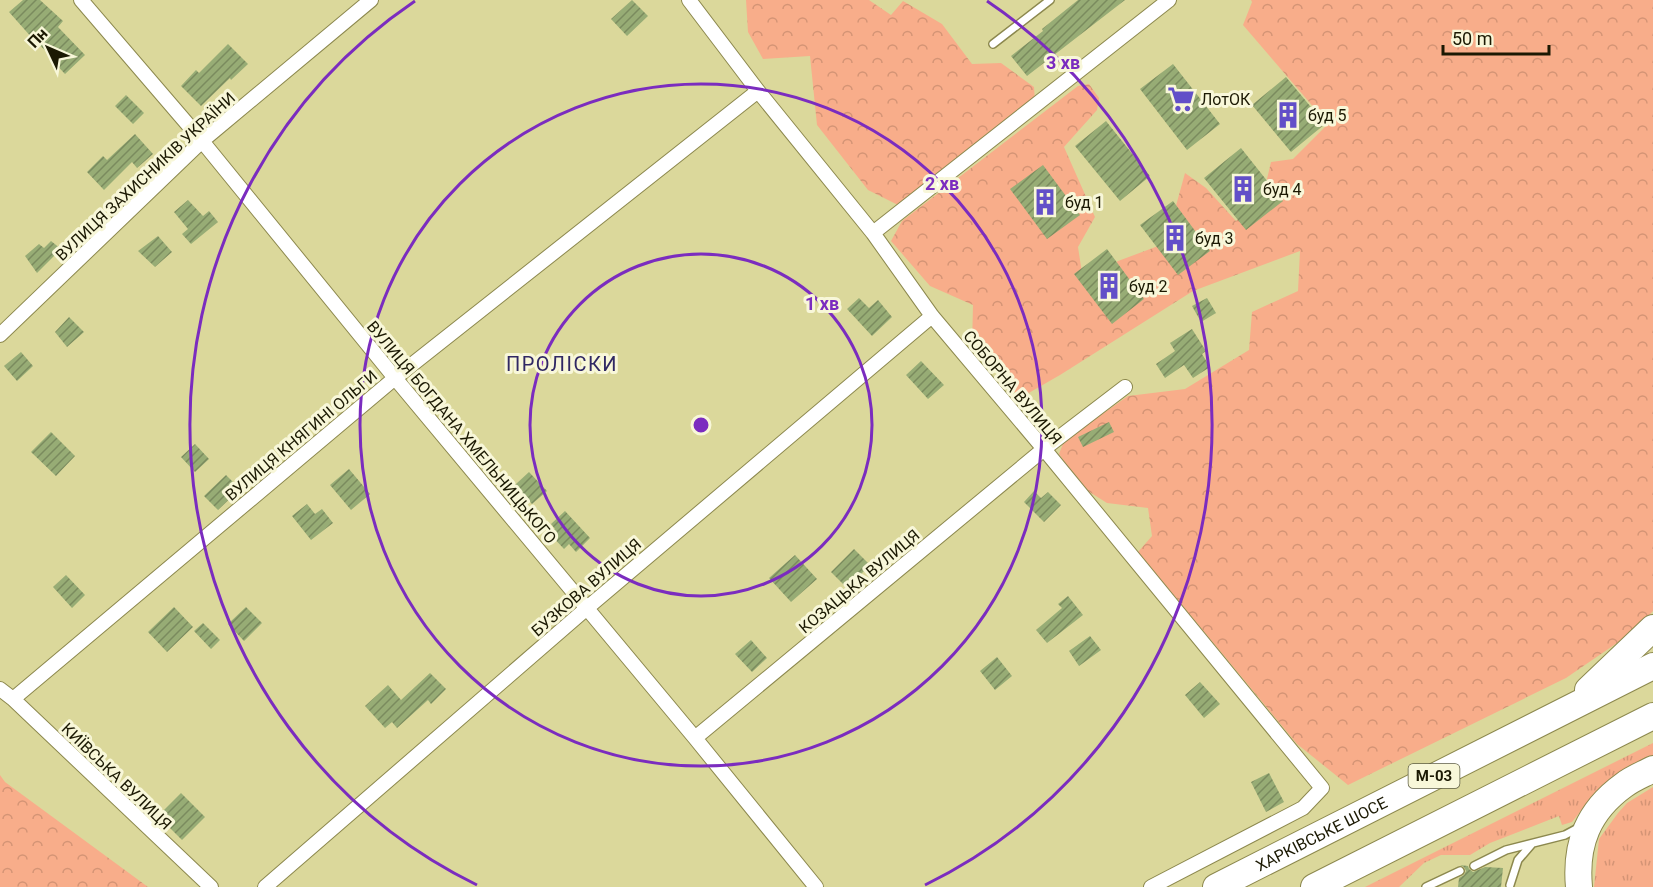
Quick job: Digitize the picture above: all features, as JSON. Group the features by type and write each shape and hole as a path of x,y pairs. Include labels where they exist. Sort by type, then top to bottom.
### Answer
{"highway":[{"path":"1567,710 1653,628"},
{"name":"ХАРКІВСЬКЕ ШОСЕ","path":"1216,887 1653,666"},
{"name":"М-03","path":"1314,887 1653,716"},
{"path":"1579,887 1577,867 1581,841 1590,822 1624,784 1653,769"}],"street":[{"name":"ВУЛИЦЯ БОГДАНА ХМЕЛЬНИЦЬКОГО","path":"81,0 202,141 816,887"},
{"name":"ВУЛИЦЯ ЗАХИСНИКІВ УКРАЇНИ","path":"0,335 202,141 371,0"},
{"name":"СОБОРНА ВУЛИЦЯ","path":"689,0 758,91 873,233 932,316 1322,788 1303,808 1151,887"},
{"path":"873,233 1169,0"},
{"name":"ВУЛИЦЯ КНЯГИНІ ОЛЬГИ","path":"13,699 395,378 758,91"},
{"name":"БУЗКОВА ВУЛИЦЯ","path":"265,887 586,608 932,316"},
{"name":"КОЗАЦЬКА ВУЛИЦЯ","path":"694,738 1044,449 1125,387"},
{"name":"КИЇВСЬКА ВУЛИЦЯ","path":"0,689 211,887"}],"lane":[{"path":"993,44 1050,0"},
{"path":"1474,866 1506,850 1564,835 1582,827 1598,811"},
{"path":"1510,885 1518,860 1531,845"},
{"path":"1426,887 1460,872"}],"green space":[{"path":"746,0 869,0 891,15 903,1 942,24 972,64 1001,63 1034,87 1035,101 898,205 868,190 817,125 810,56 763,59 748,32"},
{"path":"1251,0 1653,0 1653,611 1633,632 1566,678 1348,785 1297,744 1138,552 1152,536 1148,508 1107,503 1083,488 1059,454 1064,441 1128,396 1185,389 1249,350 1252,312 1298,291 1300,251 1193,291 1020,398 972,346 973,305 930,286 891,241 902,221 1078,86 1089,84 1099,98 1097,110 1064,147 1095,217 1078,247 1084,286 1118,261 1185,236 1174,213 1185,173 1206,188 1236,221 1273,191 1267,179 1271,162 1293,159 1328,124 1243,25"},
{"path":"1653,743 1653,761 1596,792 1572,822 1562,825 1559,816 1490,843 1470,855 1441,855 1424,863 1399,887 1365,887"},
{"path":"0,775 5,782 148,887 0,887"},
{"path":"1653,787 1653,887 1594,887 1599,839 1627,803"}],"building":[{"path":"23,0 40,0 63,21 58,27 85,55 65,74 9,12"},
{"path":"632,0 648,16 627,36 611,19"},
{"path":"1078,0 1125,0 1027,76 1011,56"},
{"path":"228,44 248,64 201,106 181,86 196,70 199,73"},
{"path":"1173,64 1220,124 1187,150 1140,89"},
{"name":"буд 5","path":"1286,77 1325,124 1291,152 1252,105"},
{"path":"126,95 144,113 133,124 115,106"},
{"path":"1106,121 1150,176 1120,201 1075,146"},
{"path":"135,134 153,154 137,168 132,162 104,190 87,172 103,156 107,160"},
{"name":"буд 4","path":"1241,148 1283,201 1246,230 1204,178"},
{"name":"буд 1","path":"1043,165 1080,215 1047,239 1010,189"},
{"path":"188,200 203,216 209,211 218,222 191,244 182,234 188,229 174,212"},
{"name":"буд 3","path":"1173,201 1210,251 1178,275 1140,225"},
{"path":"158,236 172,252 155,267 138,251"},
{"path":"51,241 61,249 37,273 25,256 39,244 44,248"},
{"name":"буд 2","path":"1107,249 1144,299 1112,324 1074,274"},
{"path":"859,298 869,308 878,300 892,317 872,336 847,309"},
{"path":"1207,298 1216,313 1201,322 1192,306"},
{"path":"69,317 84,332 67,347 55,332"},
{"path":"1192,329 1206,351 1202,354 1210,367 1193,378 1184,365 1165,378 1156,364 1175,351 1170,343"},
{"path":"21,352 33,366 17,381 4,366"},
{"path":"921,361 944,385 928,399 906,375"},
{"path":"1109,422 1114,432 1083,447 1078,437"},
{"path":"51,432 75,456 56,476 31,452"},
{"path":"195,444 209,459 195,472 181,457"},
{"path":"349,469 370,494 351,510 330,485"},
{"path":"529,472 547,491 532,504 515,485"},
{"path":"226,475 240,489 218,510 204,496"},
{"path":"1034,491 1041,498 1048,492 1061,505 1044,522 1024,502"},
{"path":"307,504 315,514 322,509 333,523 311,540 292,516"},
{"path":"565,511 590,538 576,552 569,544 564,549 550,534 555,529 551,524"},
{"path":"854,549 870,565 847,588 831,572"},
{"path":"795,555 817,579 791,602 769,578"},
{"path":"66,575 85,595 72,608 53,587"},
{"path":"1068,596 1083,615 1047,643 1036,630 1062,608 1058,604"},
{"path":"174,607 193,627 167,652 148,632"},
{"path":"246,607 262,623 244,641 228,624"},
{"path":"809,613 819,623 810,631 800,621"},
{"path":"203,623 220,640 211,649 194,631"},
{"path":"1090,636 1101,650 1079,666 1069,651"},
{"path":"751,640 767,658 752,672 735,654"},
{"path":"997,657 1012,676 995,690 980,671"},
{"path":"430,673 446,689 431,704 428,700 397,728 392,722 385,728 365,706 388,685 401,700"},
{"path":"1200,682 1220,704 1204,718 1185,695"},
{"path":"1269,773 1284,802 1266,812 1251,782"},
{"path":"181,793 205,817 182,840 158,816"},
{"path":"1460,865 1468,866 1473,872 1485,867 1503,868 1501,887 1458,887 1459,878 1466,871"}],"place":[{"name":"ЛотОК","path":"1181,99"},
{"name":"буд 5","path":"1288,115"},
{"name":"буд 4","path":"1243,189"},
{"name":"буд 1","path":"1045,202"},
{"name":"буд 3","path":"1175,238"},
{"name":"буд 2","path":"1109,286"}],"district":[{"name":"ПРОЛІСКИ","path":"562,364"}]}
